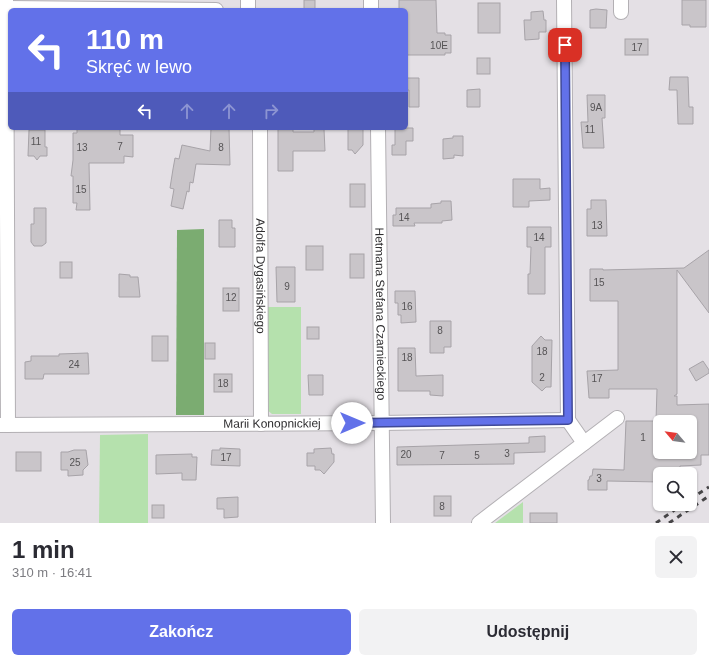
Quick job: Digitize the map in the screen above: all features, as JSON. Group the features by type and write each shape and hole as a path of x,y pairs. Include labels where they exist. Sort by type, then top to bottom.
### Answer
{"street":[{"path":"564,0 568,420 584,444"},
{"path":"4,425 6,4 154,6 185,8"},
{"name":"Adolfa Dygasińskiego","path":"260,130 261,424"},
{"name":"Hetmana Stefana Czarnieckiego","path":"378,130 382,523"},
{"path":"479,523 616,418"},
{"name":"Marii Konopnickiej","path":"4,425 381,423 568,420"}],"green space":[{"path":"204,229 204,415 176,415 177,230"},
{"path":"267,307 301,307 301,414 272,414 266,409"},
{"path":"148,434 148,523 99,523 100,435"},
{"path":"523,502 523,523 495,523"}],"building":[{"path":"304,0 315,0 315,8 304,8"},
{"path":"399,0 436,0 437,33 451,35 451,53 445,53 445,55 408,55 408,8 399,8"},
{"path":"682,0 706,0 706,27 690,27 690,25 682,25"},
{"path":"478,3 500,3 500,33 478,33"},
{"path":"590,10 607,10 606,28 590,28"},
{"path":"543,11 544,20 546,20 546,32 539,32 539,39 525,40 524,20 531,20 531,12"},
{"path":"625,39 648,39 648,55 625,55"},
{"path":"477,58 490,58 490,74 477,74"},
{"path":"670,77 688,77 689,107 693,107 693,124 678,124 677,90 669,90"},
{"path":"408,78 419,78 419,107 409,107"},
{"path":"480,89 480,107 467,107 467,90"},
{"path":"587,95 605,95 605,118 602,118 604,148 583,148 581,122 588,122"},
{"path":"408,128 413,128 413,141 406,141 406,155 392,155 392,145 395,145 395,130 408,130"},
{"path":"29,130 45,130 45,147 47,147 47,156 40,156 37,160 34,156 28,156"},
{"path":"77,130 120,130 120,135 133,135 133,157 124,156 124,163 89,163 90,210 76,210 77,203 73,203 73,176 71,176 73,160 73,133 77,133"},
{"path":"211,130 229,130 230,165 196,164 193,183 190,182 189,192 187,191 183,209 171,206 174,189 170,188 175,158 179,159 182,145 210,151"},
{"path":"278,130 314,132 314,130 324,130 325,151 293,151 293,171 278,171"},
{"path":"348,130 363,130 363,145 355,154 352,150 348,150"},
{"path":"453,136 463,136 463,156 454,155 454,158 443,159 443,139 453,138"},
{"path":"513,179 540,179 540,189 550,188 550,200 529,201 529,207 513,207"},
{"path":"350,184 365,184 365,207 350,207"},
{"path":"591,200 606,200 607,236 587,236 587,209 591,209"},
{"path":"441,201 451,201 452,220 442,221 442,223 414,223 415,226 393,226 393,215 396,215 396,208 431,208 431,204 441,203"},
{"path":"34,208 46,208 46,243 42,246 34,246 31,242 31,224 34,224"},
{"path":"219,220 232,220 232,228 235,228 235,247 219,247"},
{"path":"527,227 551,227 551,247 545,247 545,294 528,294 528,274 530,274 531,247 527,247"},
{"path":"306,246 323,246 323,270 306,270"},
{"path":"709,250 709,313 677,270 677,394 674,396 677,396 677,405 709,404 709,455 701,455 701,465 653,467 653,482 607,481 607,490 588,490 588,480 590,476 592,476 593,469 624,470 626,421 653,421 653,459 697,459 697,415 656,415 657,389 609,389 609,398 589,398 587,371 618,370 618,301 590,301 590,269 684,268"},
{"path":"350,254 364,254 364,278 350,278"},
{"path":"60,262 72,262 72,278 60,278"},
{"path":"276,267 295,267 295,302 277,302"},
{"path":"119,274 130,275 130,277 138,277 140,297 119,297"},
{"path":"223,288 239,288 239,311 223,311"},
{"path":"395,291 415,291 416,322 401,323 401,315 398,315 398,303 395,303"},
{"path":"430,321 451,321 451,347 444,347 444,353 430,353"},
{"path":"307,327 319,327 319,339 307,339"},
{"path":"152,336 168,336 168,361 152,361"},
{"path":"541,336 545,340 552,340 551,387 546,387 542,391 532,382 532,346"},
{"path":"205,343 215,343 215,359 205,359"},
{"path":"398,348 415,348 416,376 443,375 443,396 430,395 430,391 398,391"},
{"path":"88,353 89,374 44,374 43,379 25,379 25,362 31,361 31,356 59,356 59,354"},
{"path":"703,361 709,370 709,373 696,381 689,369"},
{"path":"214,374 232,374 232,392 214,392"},
{"path":"308,375 323,375 323,395 309,395"},
{"path":"545,436 545,452 514,453 514,464 397,465 397,447 529,443 529,437"},
{"path":"220,448 240,449 240,466 211,465 212,450 220,450"},
{"path":"331,448 332,454 334,454 334,462 324,474 320,470 315,470 315,466 307,466 307,453 314,453 314,449"},
{"path":"86,450 88,465 83,470 83,475 68,476 68,470 61,470 61,452"},
{"path":"16,452 41,452 41,471 16,471"},
{"path":"192,454 192,457 197,457 196,480 182,480 182,473 156,474 156,455"},
{"path":"434,496 451,496 451,516 434,516"},
{"path":"238,497 238,517 224,518 224,509 217,509 217,498"},
{"path":"152,505 164,505 164,518 152,518"},
{"path":"530,513 557,513 557,523 530,523"}],"railway":[{"path":"697,495 709,487"},
{"path":"669,523 709,496"},
{"path":"656,523 673,511"}],"route":[{"path":"352,423 568,420 565,45"}]}
